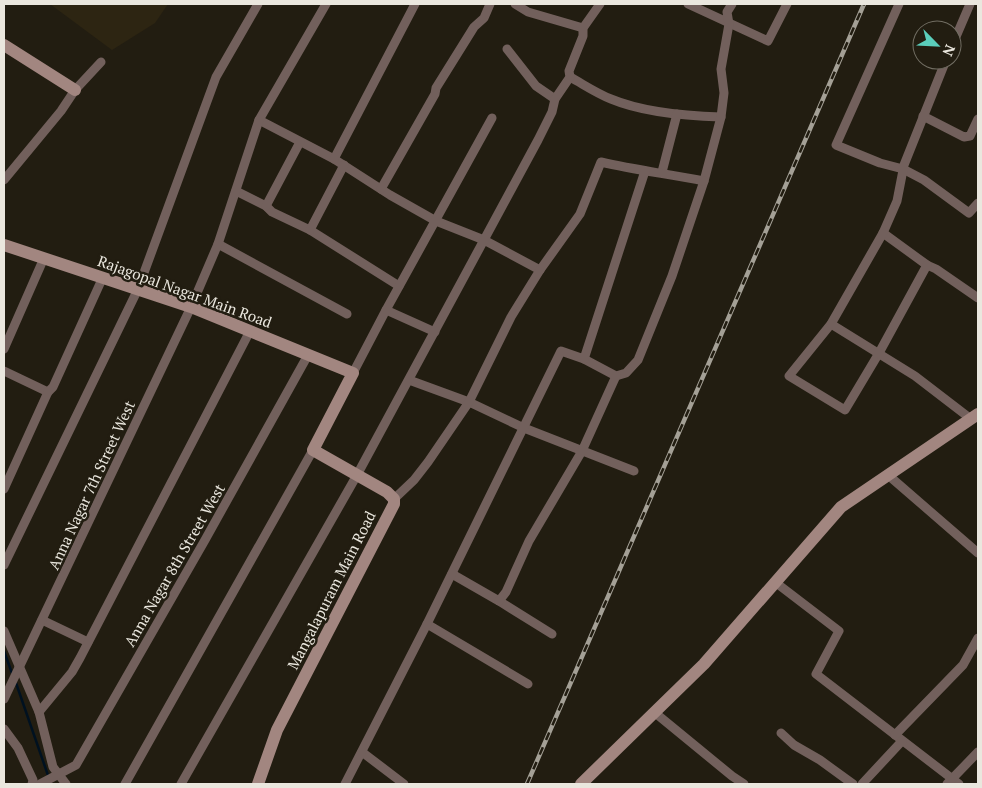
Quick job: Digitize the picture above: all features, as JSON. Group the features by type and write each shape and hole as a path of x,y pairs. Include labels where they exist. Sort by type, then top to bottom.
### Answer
{"street":[{"path":"4,565 138,289 216,76 258,4"},
{"name":"Anna Nagar 7th Street West","path":"4,699 191,307 218,244 260,120 326,4"},
{"path":"334,159 416,4"},
{"path":"381,189 435,94 436,88 474,27 484,18 490,4"},
{"path":"515,4 528,12 584,28"},
{"path":"181,784 358,475 435,332 538,140 552,112 555,98 570,77 570,71 583,36 584,28 600,4"},
{"path":"688,4 768,41 787,4"},
{"path":"345,784 452,574 561,351 584,358 616,376 626,373 638,360 672,276 704,181 721,117 724,93 721,69 729,24 727,12 732,4"},
{"path":"899,4 836,145 880,163 903,169 924,180 969,213 978,203"},
{"path":"962,23 970,4"},
{"path":"4,45 75,90"},
{"path":"507,49 536,86 555,98"},
{"path":"4,180 75,90 101,62"},
{"path":"927,265 879,353 845,410 789,376 831,324 883,233 897,201 903,169 942,70"},
{"path":"570,77 610,99 630,105 690,116 721,117"},
{"path":"662,172 677,114"},
{"path":"923,116 964,138 970,136 974,131 978,119"},
{"path":"125,784 313,450 386,310 492,118"},
{"path":"260,120 334,159 436,221 484,240 540,270"},
{"path":"266,206 300,142"},
{"path":"313,450 387,492 394,499 418,474 469,402 511,318 540,270 580,214 601,162 704,181"},
{"path":"310,230 344,165"},
{"path":"584,358 645,171"},
{"path":"236,190 266,206 272,212 310,230 399,286"},
{"path":"883,233 927,265 936,269 978,298"},
{"path":"218,244 347,314"},
{"name":"Rajagopal Nagar Main Road","path":"4,245 191,307 353,373"},
{"path":"4,349 44,258"},
{"path":"4,489 103,277"},
{"path":"386,310 435,332"},
{"path":"581,784 704,664 841,507 974,417 915,376 831,324"},
{"path":"39,712 72,672 250,331"},
{"name":"Anna Nagar 8th Street West","path":"41,783 76,765 308,355"},
{"path":"4,371 48,392"},
{"path":"499,600 506,592 529,540 582,451 616,376"},
{"path":"409,380 469,402 524,428 634,471"},
{"path":"888,475 978,553"},
{"name":"Mangalapuram Main Road","path":"258,784 277,730 394,504 394,499"},
{"path":"452,574 499,600 552,634"},
{"path":"775,582 839,630 816,674 953,782 978,752"},
{"path":"42,620 88,642"},
{"path":"427,624 528,684"},
{"path":"4,631 18,671 39,712 56,776 66,784"},
{"path":"862,784 962,665 978,638"},
{"path":"654,712 744,784"},
{"path":"4,729 18,748 33,780 32,784"},
{"path":"781,733 794,745 820,760 853,784"},
{"path":"362,752 404,784"}],"shaded area":[{"path":"50,4 168,4 155,23 112,50"}],"waterway":[{"path":"4,651 13,676"},
{"path":"16,683 51,784"}],"railway":[{"path":"527,784 864,4"}]}
